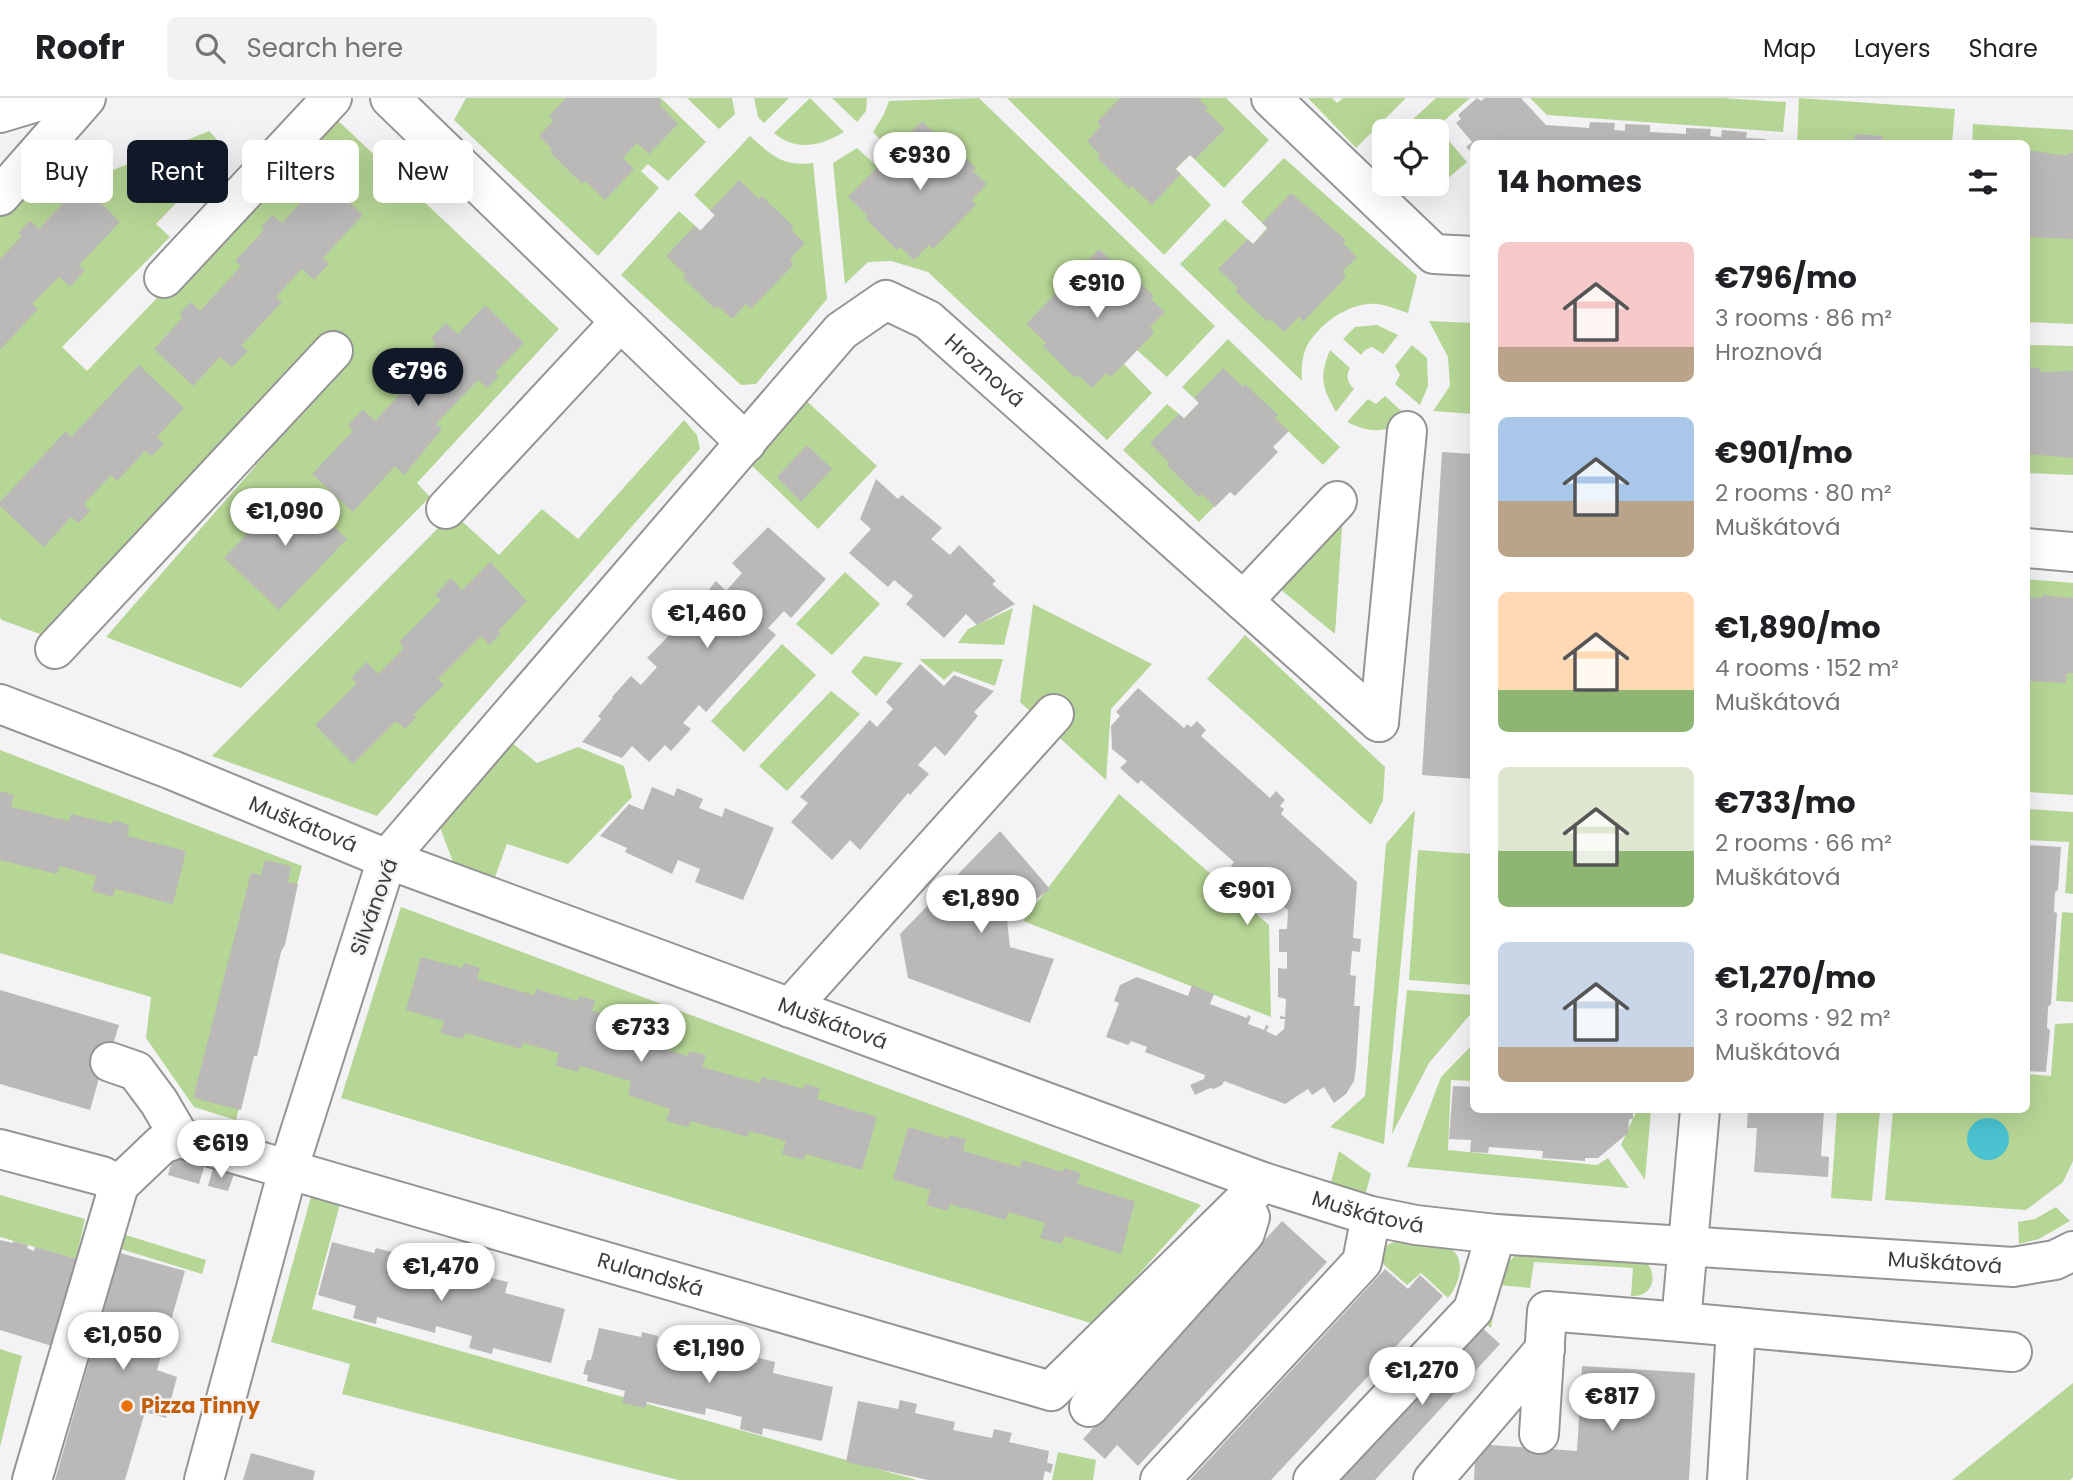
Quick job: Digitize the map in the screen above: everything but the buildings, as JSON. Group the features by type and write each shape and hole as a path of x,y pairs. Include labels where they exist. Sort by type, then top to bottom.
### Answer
{"street":[{"path":"0,113 50,98"},
{"path":"0,196 86,98"},
{"path":"164,278 332,98"},
{"path":"390,98 746,443"},
{"path":"1271,98 1434,254 1470,256"},
{"name":"Hroznová","path":"746,443 841,331 886,300 928,320 1379,722 1407,431"},
{"path":"446,509 620,322"},
{"path":"55,649 333,351"},
{"name":"Silvánová","path":"204,1480 288,1170 387,859 746,443"},
{"path":"1243,601 1337,500"},
{"path":"2030,548 2073,552"},
{"name":"Muškátová","path":"0,704 172,769 387,859 1263,1182 1371,1216 1416,1225 1496,1234 2013,1267 2055,1260 2073,1251"},
{"path":"790,1007 1054,715"},
{"path":"32,1480 119,1185 162,1144 180,1138 159,1102 136,1071 110,1062"},
{"path":"1681,1322 1700,1113"},
{"name":"Rulandská","path":"180,1138 1051,1391 1263,1182"},
{"path":"0,1149 102,1176 119,1185"},
{"path":"1090,1407 1245,1233 1263,1182"},
{"path":"1160,1480 1362,1262 1371,1216"},
{"path":"1313,1480 1473,1310 1496,1234"},
{"path":"1539,1434 1547,1311 2012,1352"},
{"path":"1727,1480 1735,1327"},
{"path":"1433,1480 1545,1349"}],"green space":[{"path":"466,98 661,98 706,142 668,181 648,164 641,171 659,188 598,256 454,120"},
{"path":"687,98 732,98 735,114 719,129"},
{"path":"754,98 789,98 764,123 758,117"},
{"path":"810,98 844,132 826,141 809,145 791,143 774,133"},
{"path":"832,98 867,98 866,111 857,122"},
{"path":"979,98 1215,326 1167,377 1137,350 1124,364 1152,393 1107,440 928,272 891,261 868,262 845,284 833,163 857,148 883,172 897,156 873,132 889,101"},
{"path":"1007,98 1226,98 1269,140 1224,188 1190,155 1176,169 1211,205 1164,255"},
{"path":"1308,98 1332,98 1337,103 1343,98 1406,98 1385,119 1372,119 1372,132 1356,148"},
{"path":"1436,98 1470,98 1446,119 1413,119"},
{"path":"1530,98 1722,98 1786,102 1783,132 1547,115"},
{"path":"1799,98 1955,109 1952,140 1797,140"},
{"path":"332,115 359,140 308,140"},
{"path":"1973,124 2073,130 2073,324 2030,322 2030,140 1972,140"},
{"path":"209,131 218,140 187,140"},
{"path":"750,136 764,149 785,161 813,163 827,299 756,384 741,385 621,275 679,211 701,231 715,215 694,195"},
{"path":"359,140 373,154 373,203 425,203 559,329 417,483 430,497 241,688 106,637 354,353 334,336 48,637 0,618 0,206 21,181 21,203 113,203 113,170 127,164 127,203 176,203 156,224 170,237 62,347 87,371 248,203 359,203"},
{"path":"1449,141 1467,162 1449,177"},
{"path":"1284,158 1417,276 1408,313 1367,304 1347,310 1321,328 1306,348 1302,362 1302,381 1180,264 1225,219 1253,244 1267,228 1241,202"},
{"path":"1429,321 1470,323 1470,414 1433,411 1450,386 1448,357"},
{"path":"1377,325 1398,335 1383,354 1372,347 1361,355 1343,339 1355,327"},
{"path":"1228,339 1340,447 1323,465 1288,431 1199,522 1123,450 1167,404 1184,418 1199,403 1182,387"},
{"path":"1412,345 1427,358 1428,386 1420,405 1395,384 1400,375 1395,366"},
{"path":"2030,345 2073,346 2073,475 2030,473"},
{"path":"1330,350 1350,368 1348,379 1354,389 1336,412 1328,396 1323,375"},
{"path":"798,393 877,466 818,529 743,457"},
{"path":"1385,396 1409,418 1393,427 1379,430 1364,429 1347,422 1368,399 1376,404"},
{"path":"684,420 697,435 700,449 377,816 212,756 453,513 499,555 542,509 578,539"},
{"path":"1343,513 1335,634 1274,584"},
{"path":"845,572 880,604 832,655 796,624"},
{"path":"2030,579 2073,583 2073,795 2030,792"},
{"path":"1033,604 1152,664 1111,709 1106,780 1020,702"},
{"path":"1013,608 1004,645 958,643 968,629"},
{"path":"1245,635 1385,767 1383,800 1371,825 1207,679"},
{"path":"782,644 816,675 744,752 711,721"},
{"path":"864,656 903,663 876,696 851,672"},
{"path":"919,659 1003,659 995,686 954,671 944,680"},
{"path":"831,691 860,714 787,791 759,766"},
{"path":"506,738 537,763 578,747 624,766 632,797 568,864 507,844 495,877 456,870 436,817"},
{"path":"0,750 302,866 236,1120 194,1107 146,1038 151,997 0,953"},
{"path":"1119,794 1269,925 1271,1017 1023,921"},
{"path":"2030,809 2073,812 2073,894 2065,893 2069,842 2030,840"},
{"path":"1415,810 1384,1144 1330,1127 1365,1096 1386,844"},
{"path":"1418,850 1470,854 1470,985 1409,980"},
{"path":"401,907 1201,1205 1094,1324 341,1098"},
{"path":"2062,912 2073,913 2073,1002 2056,1001"},
{"path":"1407,990 1470,995 1470,1015 1429,1063 1392,1134"},
{"path":"2073,1023 2073,1161 2063,1182 2026,1210 1885,1200 1893,1113 2030,1113 2030,1074 2051,1076 2055,1024"},
{"path":"1470,1047 1470,1081 1451,1080 1448,1150 1597,1165 1608,1158 1629,1188 1407,1167 1441,1077"},
{"path":"1636,1113 1651,1113 1645,1180 1621,1145"},
{"path":"1837,1113 1880,1113 1872,1201 1831,1198"},
{"path":"1339,1151 1371,1174 1365,1195 1330,1186"},
{"path":"312,1193 341,1200 312,1309 917,1480 678,1480 342,1394 350,1364 271,1342"},
{"path":"0,1195 85,1219 76,1259 0,1237"},
{"path":"2056,1207 2070,1221 2039,1239 2019,1244 2018,1222 2035,1219"},
{"path":"126,1235 206,1260 202,1274 121,1249"},
{"path":"1404,1240 1444,1245 1457,1255 1459,1277 1448,1298 1421,1273 1407,1285 1374,1256 1388,1245"},
{"path":"1520,1250 1646,1261 1653,1280 1644,1294 1631,1296 1633,1268 1534,1262 1530,1288 1499,1285 1491,1328 1477,1316 1498,1274"},
{"path":"0,1349 22,1356 0,1447"},
{"path":"2073,1383 2073,1477 2070,1480 1952,1480"},
{"path":"1058,1452 1096,1460 1093,1480 1052,1480"}],"water":[{"path":"1988,1118 2003,1124 2009,1139 2003,1154 1988,1160 1973,1154 1967,1139 1973,1124"}],"place":[{"name":"Pizza Tinny","path":"127,1406"}]}
